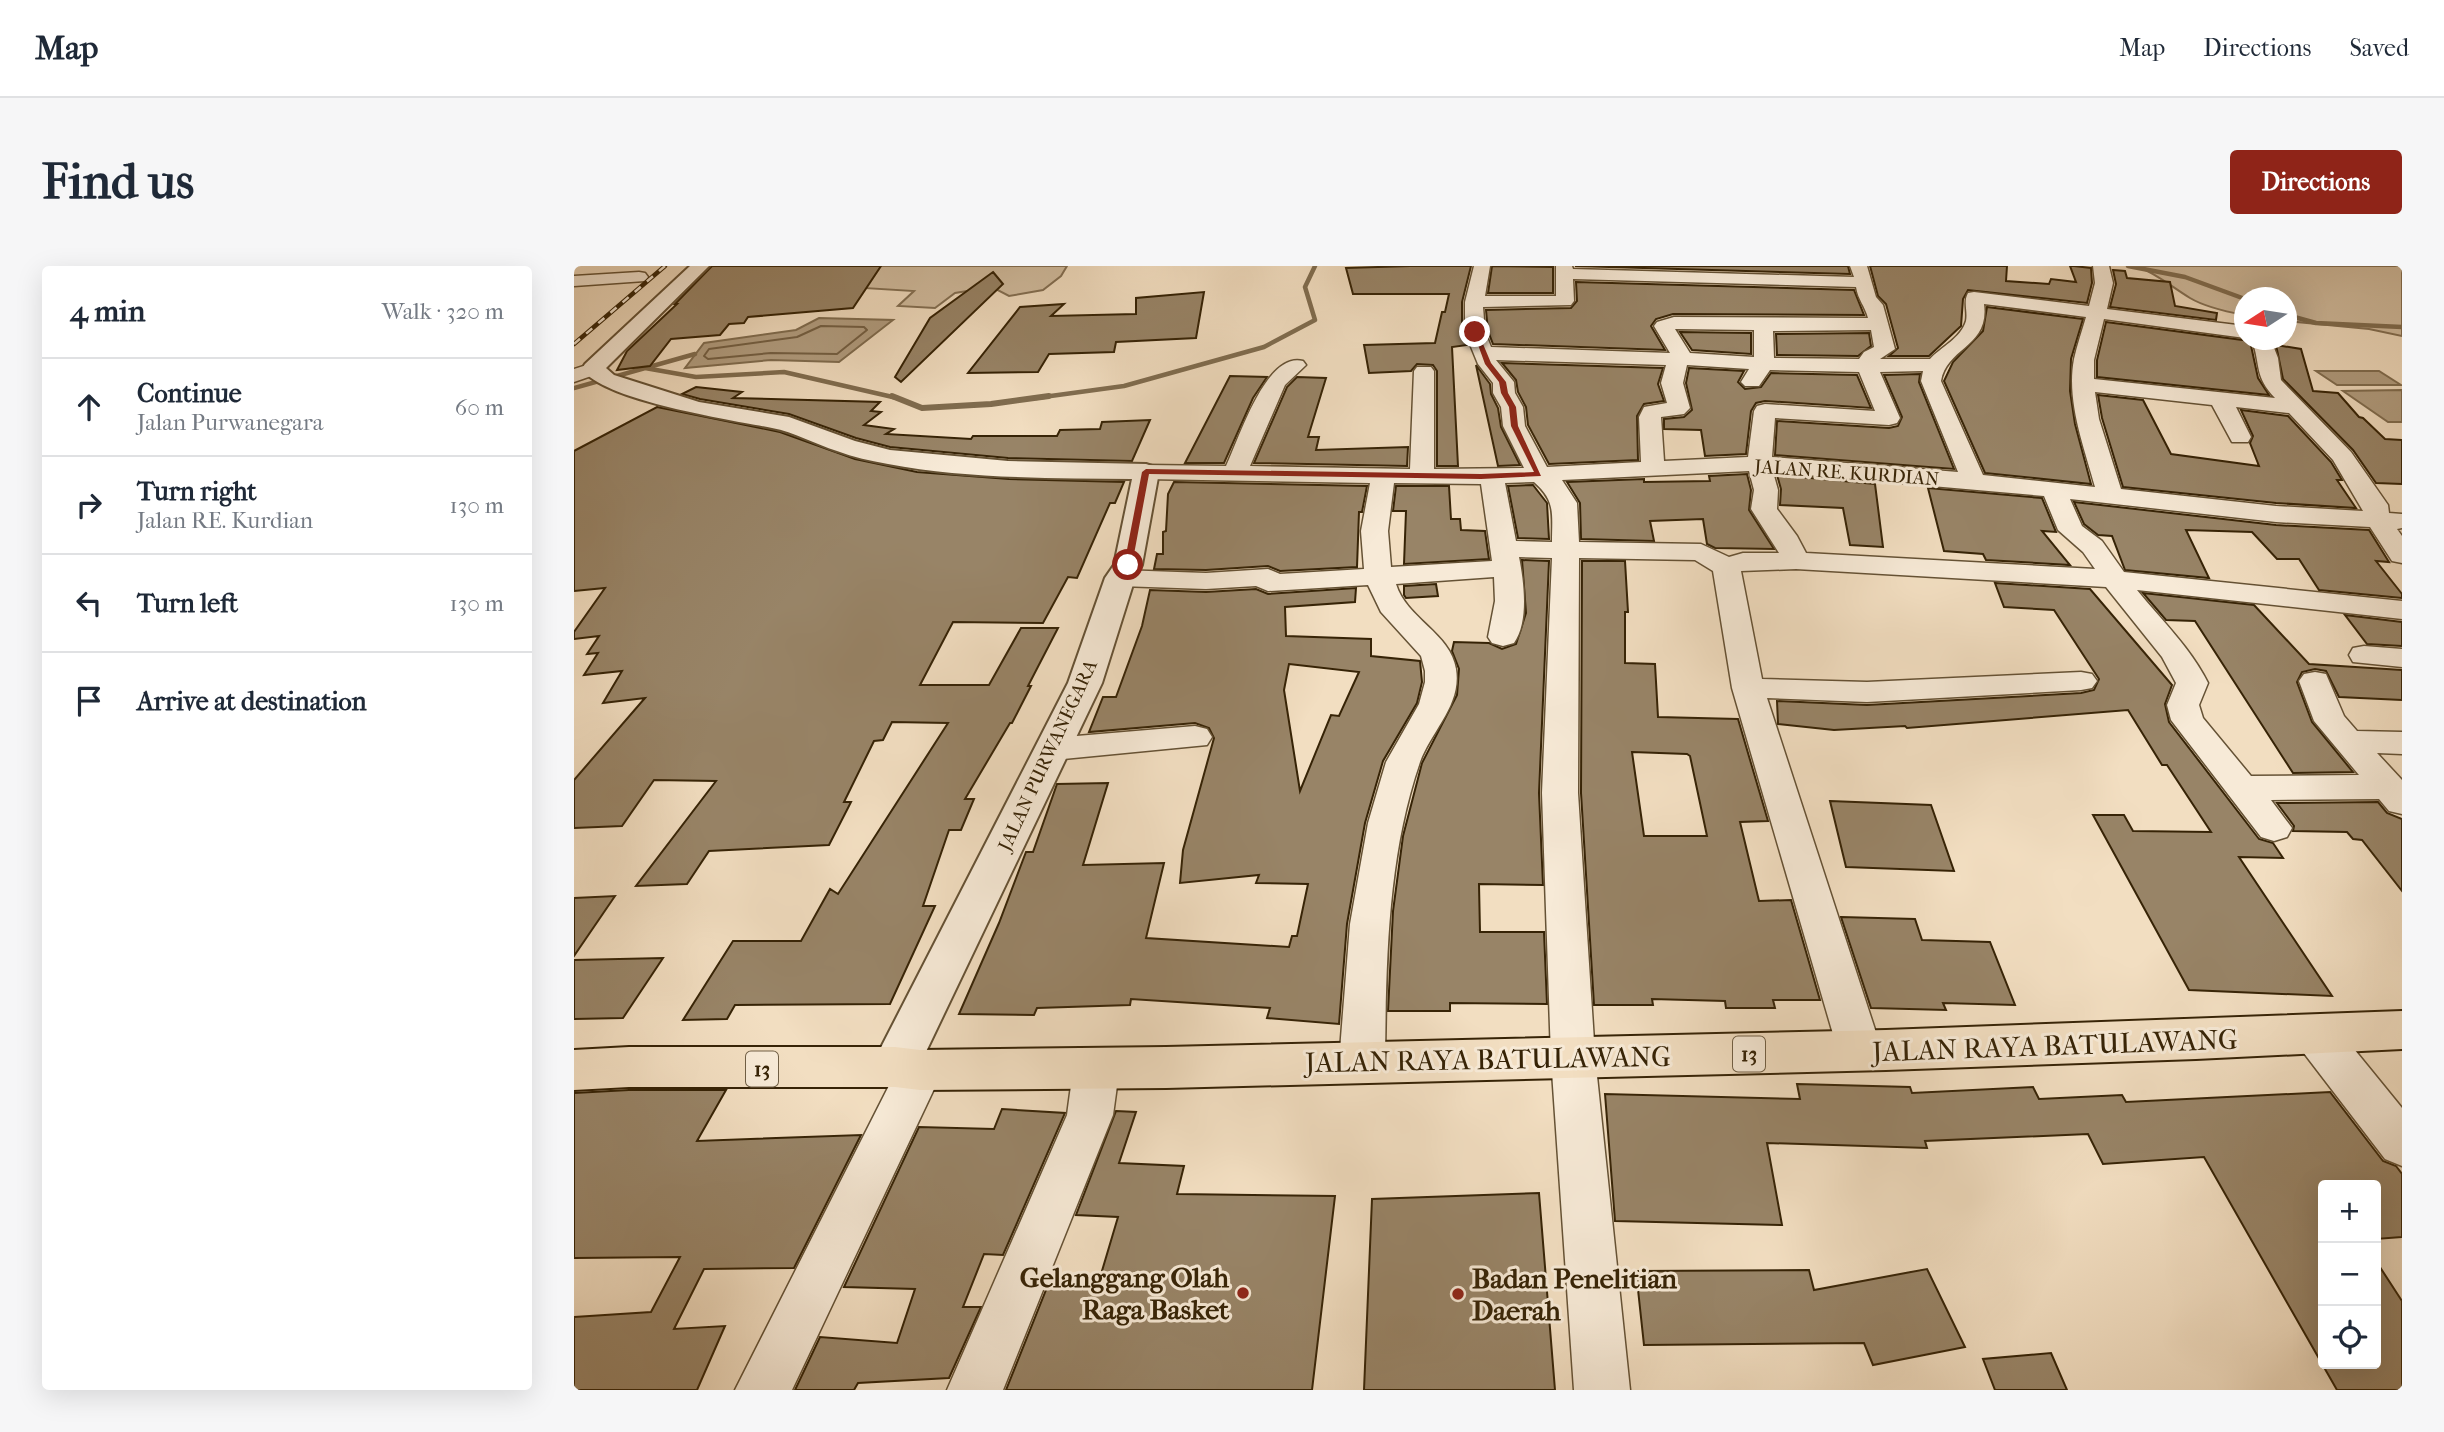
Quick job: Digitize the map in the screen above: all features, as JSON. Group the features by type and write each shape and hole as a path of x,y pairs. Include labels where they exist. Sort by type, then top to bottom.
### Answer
{"highway":[{"name":"JALAN RAYA BATULAWANG","path":"574,1070 629,1067 1096,1071 1242,1064 1860,1051 2402,1030"}],"street":[{"path":"700,266 595,375 695,408 781,422 847,447 890,457 1008,469 1146,472"},
{"path":"1482,266 1474,302 1475,332 1484,354 1503,382 1504,393 1512,407 1514,426 1539,474 1556,488 1564,503 1566,550 1560,793 1573,1058 1602,1390"},
{"path":"2101,266 2104,282 2084,360 2083,384 2088,419 2110,496"},
{"path":"1474,302 1565,302 1564,270 1861,274 1867,299 1874,305 1885,349 1871,356 1867,365"},
{"path":"574,281 639,277"},
{"path":"1974,481 1931,381 1934,365 1970,333 1975,323 1974,297 2234,331"},
{"path":"1653,470 1652,412 1679,408 1672,383 1680,359 1675,339 1663,328 1666,324 1879,324"},
{"path":"1763,325 1764,364 1753,377 1752,383 1755,395 1765,411 1759,464 1766,490 1764,504 1766,514 1784,536 1796,561"},
{"path":"2265,350 2271,382 2328,440 2353,470 2360,486 2390,521 2402,555"},
{"path":"1484,354 1680,359 1803,366 1934,365"},
{"path":"1235,473 1274,385 1279,377 1296,365"},
{"path":"1867,365 1908,417"},
{"path":"1422,475 1424,371"},
{"path":"2083,384 2293,407"},
{"path":"2221,400 2240,437"},
{"path":"1765,411 1946,418"},
{"name":"JALAN RE. KURDIAN","path":"1146,472 1492,476 1759,464 1974,481 2276,514 2390,521"},
{"name":"JALAN PURWANEGARA","path":"907,1068 1085,683 1120,578 1128,565 1146,472"},
{"path":"1362,1063 1364,974 1383,836 1405,755 1423,728 1439,688 1441,670 1436,655 1390,606 1379,577 1374,535 1384,475"},
{"path":"1492,476 1506,558 1510,601 1503,637"},
{"path":"2054,490 2071,530 2093,547 2138,611 2167,639 2187,671 2192,683 2183,705 2187,720 2274,828"},
{"path":"1120,578 1206,581 1379,577 1488,570 1506,558 1566,550 1701,552 1726,567 1748,688 1860,1051"},
{"path":"1726,567 1743,561 1796,561 2115,579 2402,610"},
{"path":"2364,654 2402,658"},
{"path":"1748,688 1867,692 2081,681"},
{"path":"2315,681 2322,705 2347,741 2395,794"},
{"path":"1053,749 1195,737"},
{"path":"2347,741 2402,743"},
{"path":"2241,788 2395,794"},
{"path":"2316,1035 2402,1144"},
{"path":"763,1390 907,1068"},
{"path":"975,1390 1090,1115 1096,1071"}],"shaded area":[{"path":"868,266 1067,266 1061,276 1043,290 1009,296 992,287 955,293 935,308 898,306 914,291 847,287"},
{"path":"2137,266 2402,266 2402,336 2369,329 2297,322 2297,287 2234,287 2234,313 2196,301"}],"water":[{"path":"819,318 893,320 839,362 771,360 685,368 704,343 796,330"},
{"path":"2316,371 2379,371 2401,385 2337,385"},
{"path":"2402,390 2402,422 2388,422 2343,391"}],"building":[{"path":"712,266 881,266 853,308 748,317 744,323 729,324 720,335 671,339 650,366 617,370 627,351 677,304"},
{"path":"1471,266 1462,302 1462,332 1467,345 1452,347 1458,466 1437,466 1437,371 1433,365 1417,364 1411,371 1369,373 1364,345 1435,343 1449,294 1353,294 1346,268"},
{"path":"1492,266 1553,267 1553,293 1488,293"},
{"path":"1575,266 1848,266 1850,274"},
{"path":"1870,266 2007,266 2006,281 2049,284 2051,279 2076,282 2070,266 2074,266 2091,268 2092,283 2087,303 1968,290 1963,299 1961,326 1929,356 1889,356 1898,348 1886,304 1878,296"},
{"path":"2113,270 2125,271 2127,278 2170,282 2175,306 2217,313 2216,320 2110,307 2116,284"},
{"path":"993,272 1003,284 901,382 895,377 930,318"},
{"path":"1576,282 1854,290 1864,315 1673,314 1656,319 1651,326 1665,350 1493,344 1488,331 1486,310 1571,308 1577,301"},
{"path":"1204,292 1196,338 1116,342 1114,352 1049,354 1038,372 968,373 1020,307 1064,304 1051,316 1136,314 1136,298"},
{"path":"1987,307 2083,319 2071,359 2070,391 2075,424 2091,484 1985,473 1944,381 1953,362 1983,331"},
{"path":"2106,322 2234,339 2234,350 2252,350 2258,378 2269,395 2097,377 2097,360"},
{"path":"1680,332 1751,333 1751,354 1692,350"},
{"path":"1869,333 1871,346 1858,356 1777,355 1776,334"},
{"path":"2301,349 2313,391 2338,393 2359,417 2385,439 2402,440 2402,484 2376,483 2353,450 2283,379 2277,350"},
{"path":"1502,363 1663,368 1658,384 1664,401 1644,404 1637,416 1638,460 1549,464 1528,425 1526,407 1518,392 1516,380"},
{"path":"1476,365 1490,384 1501,427 1520,465 1498,466"},
{"path":"1689,368 1744,371 1738,382 1745,389 1761,387 1771,373 1857,375 1871,408 1765,401 1756,403 1751,411 1746,454 1705,456 1701,430 1664,429 1664,419 1684,417 1692,410 1686,383"},
{"path":"1920,374 1919,382 1954,469 1775,455 1777,421 1889,428 1898,426 1902,417 1884,375"},
{"path":"1230,376 1267,377 1253,398 1224,463 1185,463"},
{"path":"1297,377 1326,378 1308,437 1319,437 1316,450 1408,447 1407,466 1254,463 1287,387"},
{"path":"696,387 742,392 733,398 880,402 871,411 881,412 864,425 894,429 886,434 971,439 973,436 1057,436 1060,430 1100,429 1102,422 1150,420 1132,461 1008,458 890,447 789,414 682,394"},
{"path":"2098,395 2143,400 2171,454 2259,466 2250,443 2253,436 2241,410 2288,416 2331,462 2342,480 2337,480 2356,508 2276,503 2123,487 2102,418"},
{"path":"657,407 780,432 855,459 917,472 1009,479 1124,482 1115,503 1110,503 1077,578 1068,577 1043,623 953,622 920,685 989,685 1021,628 1058,628 1012,723 965,799 974,799 961,830 949,830 923,906 935,906 890,1004 735,1005 727,1019 683,1020 733,941 801,941 830,889 838,894 948,723 892,722 883,740 874,741 844,802 851,802 829,845 709,851 687,884 636,886 716,781 654,780 622,826 574,828 574,780 645,698 603,703 622,671 584,675 598,653 587,654 599,636 574,639 574,632 605,588 574,591 574,451"},
{"path":"1747,474 1751,490 1749,510 1774,549 1715,548 1707,544 1703,519 1650,521 1654,541 1581,539 1580,503 1567,482 1644,479 1644,482 1710,481 1709,476"},
{"path":"1777,475 1875,484 1883,547 1850,545 1843,508 1780,505 1781,489"},
{"path":"1174,482 1367,486 1362,512 1359,512 1357,567 1280,571 1268,566 1206,570 1154,569 1157,554 1163,554 1168,494"},
{"path":"1533,485 1547,503 1549,539 1518,538 1508,486"},
{"path":"1396,486 1449,486 1451,519 1460,519 1461,530 1485,531 1489,559 1404,564 1406,511 1393,511"},
{"path":"1928,488 2042,498 2056,532 2042,531 2070,565 1986,560 1983,554 1944,551"},
{"path":"2074,502 2276,525 2369,530 2389,562 2376,561 2402,594 2402,598 2319,590 2299,559 2277,559 2252,532 2186,530 2209,578 2125,570 2112,536 2098,535 2084,524"},
{"path":"1522,560 1549,561 1539,793 1543,885 1479,884 1480,932 1544,932 1547,1004 1450,1003 1450,1011 1388,1011 1393,911 1403,836 1422,763 1457,695 1459,669 1452,651 1454,642 1489,643 1502,649 1516,644 1526,613"},
{"path":"1582,561 1625,561 1628,612 1625,612 1625,663 1655,664 1658,717 1738,719 1768,821 1740,822 1759,901 1791,900 1820,1000 1773,1000 1775,1008 1726,1008 1725,1001 1652,999 1653,1005 1594,1005 1581,793","holes":["1632,752 1690,756 1707,836 1644,836"]},
{"path":"1995,583 2090,589 2172,685 2165,704 2169,722 2259,839 2273,843 2283,858 2239,857 2332,996 2189,990 2093,815 2124,815 2133,831 2211,832 2167,765 2162,765 2128,710 1907,728 1834,730 1778,724 1777,701 1867,705 2081,693 2094,690 2099,679 2054,610 2004,607"},
{"path":"1436,584 1438,596 1406,598 1404,595 1404,586"},
{"path":"1356,588 1355,602 1285,607 1286,636 1371,639 1371,656 1420,661 1422,682 1417,703 1383,761 1365,823 1347,924 1339,1024 1267,1018 1270,1008 1131,999 1130,1005 1037,1008 1034,1015 959,1014 999,923 1026,852 1033,852 1057,784 1108,783 1083,865 1164,863 1146,938 1289,947 1292,936 1297,936 1308,884 1256,883 1259,875 1180,883 1183,850 1214,738 1209,728 1195,723 1089,732 1103,697 1116,697 1142,626 1150,590 1206,592 1256,589 1268,594","holes":["1289,664 1359,672 1339,716 1331,715 1300,791 1284,690"]},
{"path":"2143,593 2254,605 2309,664 2402,670 2402,700 2339,697 2326,671 2315,669 2302,672 2297,682 2312,722 2353,772 2293,773 2195,621 2166,620"},
{"path":"2345,615 2402,622 2402,646 2367,644"},
{"path":"1830,801 1931,805 1954,871 1846,867"},
{"path":"2378,802 2387,813 2402,819 2402,891 2362,840 2353,839 2347,832 2293,831 2294,826 2277,803"},
{"path":"615,896 574,956 574,898"},
{"path":"1841,917 1915,919 1922,940 1990,942 2015,1005 1943,1003 1946,1010 1871,1008"},
{"path":"663,958 623,1018 574,1019 574,960"},
{"path":"1797,1084 1910,1087 1912,1093 2033,1087 2039,1099 2122,1095 2126,1102 2330,1092 2383,1161 2396,1166 2402,1174 2402,1237 2381,1239 2381,1180 2318,1180 2318,1357 2204,1157 2103,1164 2088,1134 1925,1141 1927,1148 1767,1143 1782,1225 1615,1221 1605,1094 1800,1099"},
{"path":"726,1090 697,1141 861,1135 794,1268 704,1269 674,1329 725,1326 697,1390 574,1390 574,1317 651,1312 680,1257 574,1258 574,1093"},
{"path":"1002,1109 1065,1113 1003,1255 984,1254 963,1307 981,1307 949,1378 858,1383 854,1390 795,1390 820,1337 897,1343 915,1289 844,1287 919,1127 994,1129"},
{"path":"1116,1111 1136,1112 1119,1163 1184,1166 1177,1194 1335,1196 1312,1390 1006,1390 1050,1280 1099,1281 1118,1217 1076,1215"},
{"name":"Badan Penelitian Daerah","path":"1539,1193 1555,1390 1364,1390 1372,1199"},
{"path":"1927,1269 1965,1347 1873,1365 1864,1343 1644,1345 1636,1271 1809,1270 1814,1290"},
{"path":"2381,1269 2402,1301 2402,1390 2337,1390 2325,1369 2381,1369"},
{"path":"2051,1353 2067,1390 1995,1390 1983,1359"}],"waterway":[{"path":"1036,398 1124,386 1264,347 1315,320 1305,287 1315,266"},
{"path":"2128,266 2185,277 2234,295"},
{"path":"2297,318 2316,323 2402,327"},
{"path":"645,368 695,354"},
{"path":"574,388 645,368"},
{"path":"645,368 696,377 784,372 897,398"},
{"path":"892,396 897,398"},
{"path":"897,398 922,408 991,404 1049,396"}],"railway":[{"path":"574,344 665,266"}],"place":[{"name":"Gelanggang Olah Raga Basket","path":"1243,1293"},
{"name":"Badan Penelitian Daerah","path":"1458,1294"}],"route":[{"path":"1128,565 1146,472 1481,477 1539,474 1514,426 1512,407 1504,393 1503,382 1488,364 1475,332"}]}
